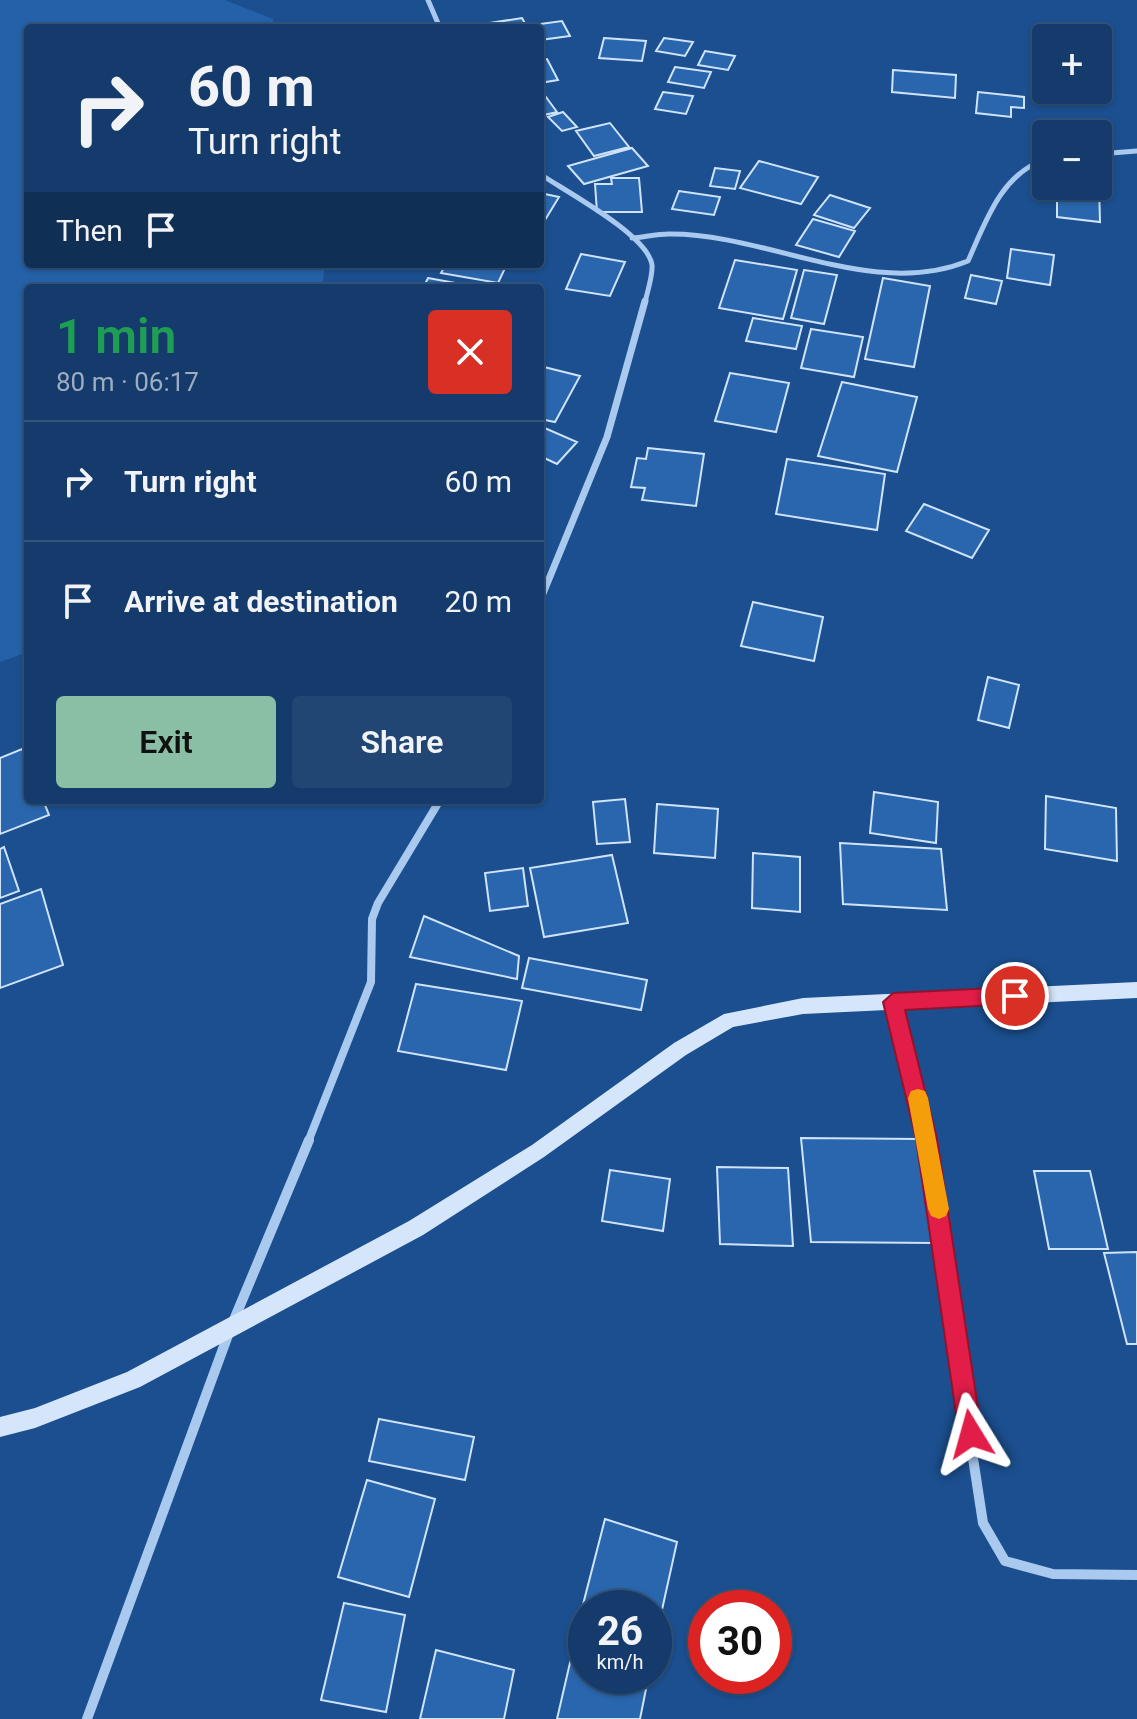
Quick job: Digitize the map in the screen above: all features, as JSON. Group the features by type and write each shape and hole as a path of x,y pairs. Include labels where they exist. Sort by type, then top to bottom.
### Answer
{"street":[{"path":"428,0 438,24"},
{"path":"1112,153 1137,151"},
{"path":"632,238 669,234 701,237 815,261 902,273 941,272 968,261 990,213 1018,172 1032,166"},
{"path":"544,177 632,238 649,253 652,265 634,358 605,448 544,592"},
{"path":"87,1719 231,1327 336,1075 371,982 372,919 378,903 438,804"},
{"path":"0,1427 35,1418 133,1380 416,1228 538,1151 680,1049 730,1020 803,1006 1137,990"},
{"path":"893,1002 921,1109 942,1229 983,1523 1005,1561 1053,1574 1137,1575"}],"shaded area":[{"path":"0,0 225,0 273,19 274,24 24,24 24,268 324,268 322,284 24,284 24,653 0,662"}],"building":[{"path":"522,18 525,24 483,24"},
{"path":"562,21 570,36 544,39 544,24 540,24"},
{"path":"604,38 646,41 642,61 599,58"},
{"path":"664,38 693,42 685,56 656,51"},
{"path":"705,51 735,56 728,70 698,65"},
{"path":"544,59 547,59 558,80 544,82"},
{"path":"675,67 711,72 704,88 668,82"},
{"path":"893,70 956,75 955,98 892,92"},
{"path":"663,92 693,96 686,114 655,109"},
{"path":"978,92 1024,97 1024,108 1011,107 1011,117 976,113"},
{"path":"544,94 557,112 544,115"},
{"path":"563,112 577,127 562,131 548,117"},
{"path":"610,123 629,147 594,156 576,131"},
{"path":"632,148 648,166 584,184 568,166"},
{"path":"759,161 818,177 801,204 740,188"},
{"path":"715,168 740,171 735,189 710,186"},
{"path":"611,178 639,178 642,212 597,212 595,184 612,184"},
{"path":"679,191 720,197 714,215 672,209"},
{"path":"544,194 559,197 544,222"},
{"path":"830,195 870,208 854,228 814,215"},
{"path":"1057,200 1099,200 1100,222 1057,217"},
{"path":"813,219 855,231 839,257 796,245"},
{"path":"1011,249 1054,255 1050,285 1007,278"},
{"path":"581,254 625,262 610,296 566,289"},
{"path":"735,260 797,270 783,319 719,308"},
{"path":"444,268 505,268 498,283 441,273"},
{"path":"804,270 837,275 824,324 791,318"},
{"path":"971,275 1002,281 996,304 965,298"},
{"path":"428,278 461,284 425,284"},
{"path":"883,278 930,286 914,367 865,359"},
{"path":"753,318 802,326 796,349 746,341"},
{"path":"811,329 863,337 854,377 801,368"},
{"path":"544,367 580,376 555,422 544,420"},
{"path":"730,373 789,383 776,432 715,421"},
{"path":"842,382 917,397 897,472 818,456"},
{"path":"544,428 577,442 557,464 544,458"},
{"path":"648,448 704,454 696,506 642,500 645,488 631,487 637,458 646,459"},
{"path":"787,459 885,474 877,530 776,514"},
{"path":"924,504 989,530 972,558 906,531"},
{"path":"753,602 823,617 814,661 741,646"},
{"path":"988,677 1019,685 1009,728 978,720"},
{"path":"22,749 24,804 45,804 49,815 0,834 0,758"},
{"path":"874,792 938,802 936,843 870,833"},
{"path":"1046,796 1116,808 1117,861 1045,849"},
{"path":"625,799 630,842 597,844 593,802"},
{"path":"657,804 718,809 715,858 654,853"},
{"path":"840,843 941,849 947,910 843,904"},
{"path":"4,847 19,891 0,898 0,849"},
{"path":"753,853 800,857 800,912 752,908"},
{"path":"612,855 628,923 544,937 530,868"},
{"path":"523,868 528,906 490,911 485,873"},
{"path":"41,889 63,965 0,988 0,904"},
{"path":"424,916 519,956 517,979 410,957"},
{"path":"529,958 647,980 641,1010 522,988"},
{"path":"416,984 522,1001 506,1070 398,1051"},
{"path":"801,1138 921,1139 935,1243 811,1242"},
{"path":"717,1167 788,1168 793,1246 720,1244"},
{"path":"610,1170 670,1179 663,1231 602,1221"},
{"path":"1034,1171 1090,1171 1108,1249 1049,1249"},
{"path":"1137,1252 1137,1344 1127,1344 1104,1253"},
{"path":"379,1419 474,1437 465,1480 369,1461"},
{"path":"367,1480 435,1499 409,1597 338,1577"},
{"path":"605,1519 677,1542 666,1590 587,1590"},
{"path":"344,1603 405,1615 386,1712 321,1700"},
{"path":"436,1650 514,1670 504,1719 420,1719"},
{"path":"568,1671 568,1694 645,1694 640,1719 557,1719"}],"slow traffic":[{"path":"918,1098 939,1209"}],"route":[{"path":"971,1434 942,1229 921,1109 893,1002 1015,996"}]}
